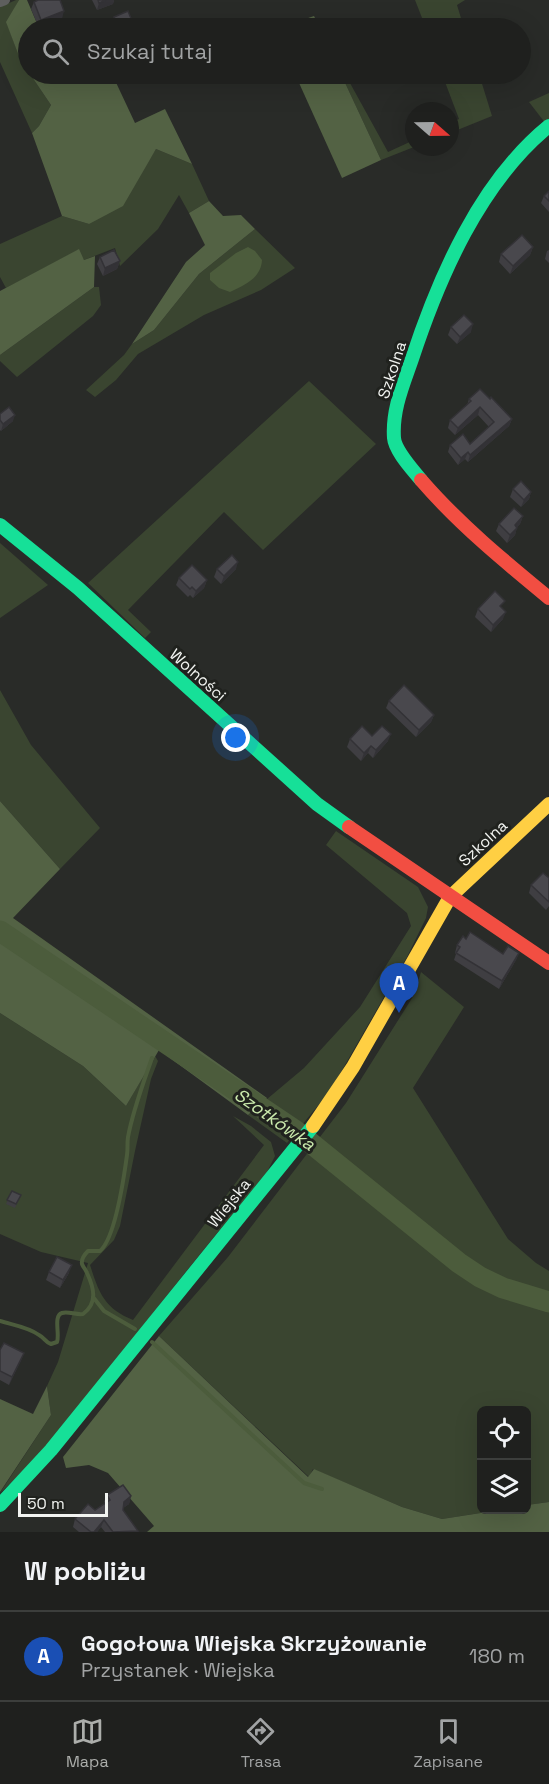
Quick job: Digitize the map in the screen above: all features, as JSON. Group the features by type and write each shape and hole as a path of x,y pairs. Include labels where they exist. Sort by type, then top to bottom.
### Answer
{"street":[{"path":"0,2 5,0"},
{"name":"Szkolna","path":"549,126 533,139 495,183 462,242 428,311 396,406 394,441 407,464 441,502 480,540 549,598"},
{"name":"Wolności","path":"0,525 78,588 317,804 549,963"},
{"name":"Szkolna","path":"450,897 549,804"},
{"name":"Wiejska","path":"1,1503 51,1450 312,1127 353,1067 450,897"}],"shaded area":[{"path":"19,0 7,23 18,53 18,84 37,84 51,105 39,126 32,133 0,62 0,7"},
{"path":"19,0 27,0 35,18 18,18 18,54 6,22"},
{"path":"415,0 465,0 457,5 461,18 422,18"},
{"path":"37,84 117,84 135,123 165,109 192,164 156,149 123,206 89,224 62,216 32,133 39,126 51,105"},
{"path":"300,84 346,84 381,160 342,178"},
{"path":"346,84 351,84 388,152 405,144 405,151 381,160"},
{"path":"446,84 482,84 492,116 459,129 459,102 453,102"},
{"path":"549,93 549,121 546,124 529,102"},
{"path":"156,149 192,164 209,201 189,213 179,195 158,229 120,266 115,248 84,260 78,250 6,288 0,277 0,244 62,216 89,224 149,160"},
{"path":"209,201 223,216 241,215 255,229 199,274 154,330 132,344 186,262 205,245 189,213"},
{"path":"255,229 295,268 261,290 204,315 138,354 116,380 95,397 86,390 124,355 132,344 154,330 199,274"},
{"path":"248,247 255,251 262,260 259,272 251,280 230,292 219,288 210,280 210,273 236,253"},
{"path":"79,249 84,260 95,256 94,287 0,355 0,291"},
{"path":"94,287 99,287 101,305 93,316 17,377 0,361 0,355"},
{"path":"309,381 376,444 263,550 224,512 128,610 151,632 145,638 88,583"},
{"path":"0,543 48,585 0,618"},
{"path":"0,690 31,745 100,828 60,869 0,801"},
{"path":"0,801 60,869 13,918 267,1098 248,1115 159,1050 126,1106 83,1066 0,1013"},
{"path":"336,831 418,887 428,907 426,918 407,957 330,1091 287,1143 248,1115 304,1068 360,1007 411,926 407,913 326,845"},
{"path":"421,972 464,1007 413,1088 508,1239 549,1271 549,1502 531,1504 531,1406 477,1406 477,1514 442,1519 402,1507 313,1469 309,1477 159,1336 228,1257 346,1103 414,995"},
{"path":"0,1013 83,1066 126,1106 155,1056 158,1061 151,1079 120,1226 114,1240 90,1265 100,1292 109,1305 123,1315 133,1320 264,1145 233,1116 251,1126 271,1142 275,1156 267,1172 69,1420 36,1458 0,1493 51,1415 47,1386 58,1362 88,1263 41,1252 0,1234"},
{"path":"159,1336 308,1477 314,1469 402,1507 442,1519 477,1514 531,1514 531,1504 549,1502 549,1532 147,1532 154,1526 108,1473 89,1465 66,1468 63,1457"},
{"path":"47,1386 51,1415 0,1492 0,1399 33,1414"}],"building":[{"path":"60,0 64,11 40,18 34,2"},
{"path":"128,11 131,18 114,18"},
{"path":"549,191 549,201 544,196"},
{"path":"522,235 533,247 513,266 501,254"},
{"path":"114,250 120,261 105,268 100,257"},
{"path":"464,315 473,324 460,337 451,327"},
{"path":"480,389 512,419 470,455 468,452 461,458 450,445 463,434 470,444 494,422 480,407 458,428 450,420 471,401 469,399"},
{"path":"9,407 15,415 3,424 0,414"},
{"path":"521,481 531,492 524,500 513,489"},
{"path":"514,508 523,516 515,525 517,528 510,535 499,524"},
{"path":"232,555 238,562 224,576 217,569"},
{"path":"192,565 207,580 196,591 192,587 190,589 179,578"},
{"path":"495,591 505,601 500,606 506,612 493,625 478,609"},
{"path":"404,685 434,715 419,730 389,701"},
{"path":"362,726 372,736 382,726 391,734 376,750 371,746 364,753 350,739"},
{"path":"543,873 549,878 549,902 531,885"},
{"path":"470,932 503,954 508,946 519,953 502,981 456,953 460,947 457,945 463,936 466,939"},
{"path":"12,1191 21,1195 16,1204 7,1200"},
{"path":"57,1257 72,1265 63,1280 49,1272"},
{"path":"4,1343 24,1353 12,1377 0,1371 0,1350"},
{"path":"123,1485 131,1496 124,1502 123,1510 138,1531 113,1532 104,1520 94,1532 91,1532 75,1519 88,1504 95,1510 110,1500 107,1495"}],"waterway":[{"name":"Szotkówka","path":"0,931 296,1131 459,1263 503,1288 549,1302"},
{"path":"0,1321 30,1330 51,1344 57,1342 59,1315 62,1313 83,1314 91,1305 93,1290 82,1260 88,1251 100,1251 110,1234 121,1192 130,1127 152,1058"},
{"path":"93,1297 104,1311 135,1329"},
{"path":"152,1342 304,1483 322,1489"}],"traffic: fast":[{"path":"421,480 398,449 394,438 394,428 399,398 423,328 449,264 482,203 502,174 549,126"},
{"path":"0,525 78,588 317,804 349,827"},
{"path":"0,1505 51,1450 313,1126"}],"traffic: slow":[{"path":"313,1126 353,1067 450,897 549,804"}],"traffic: jam":[{"path":"421,480 466,527 549,598"},
{"path":"349,827 549,963"}],"place":[{"name":"Gogołowa Wiejska Skrzyżowanie","path":"399,1013"}]}
